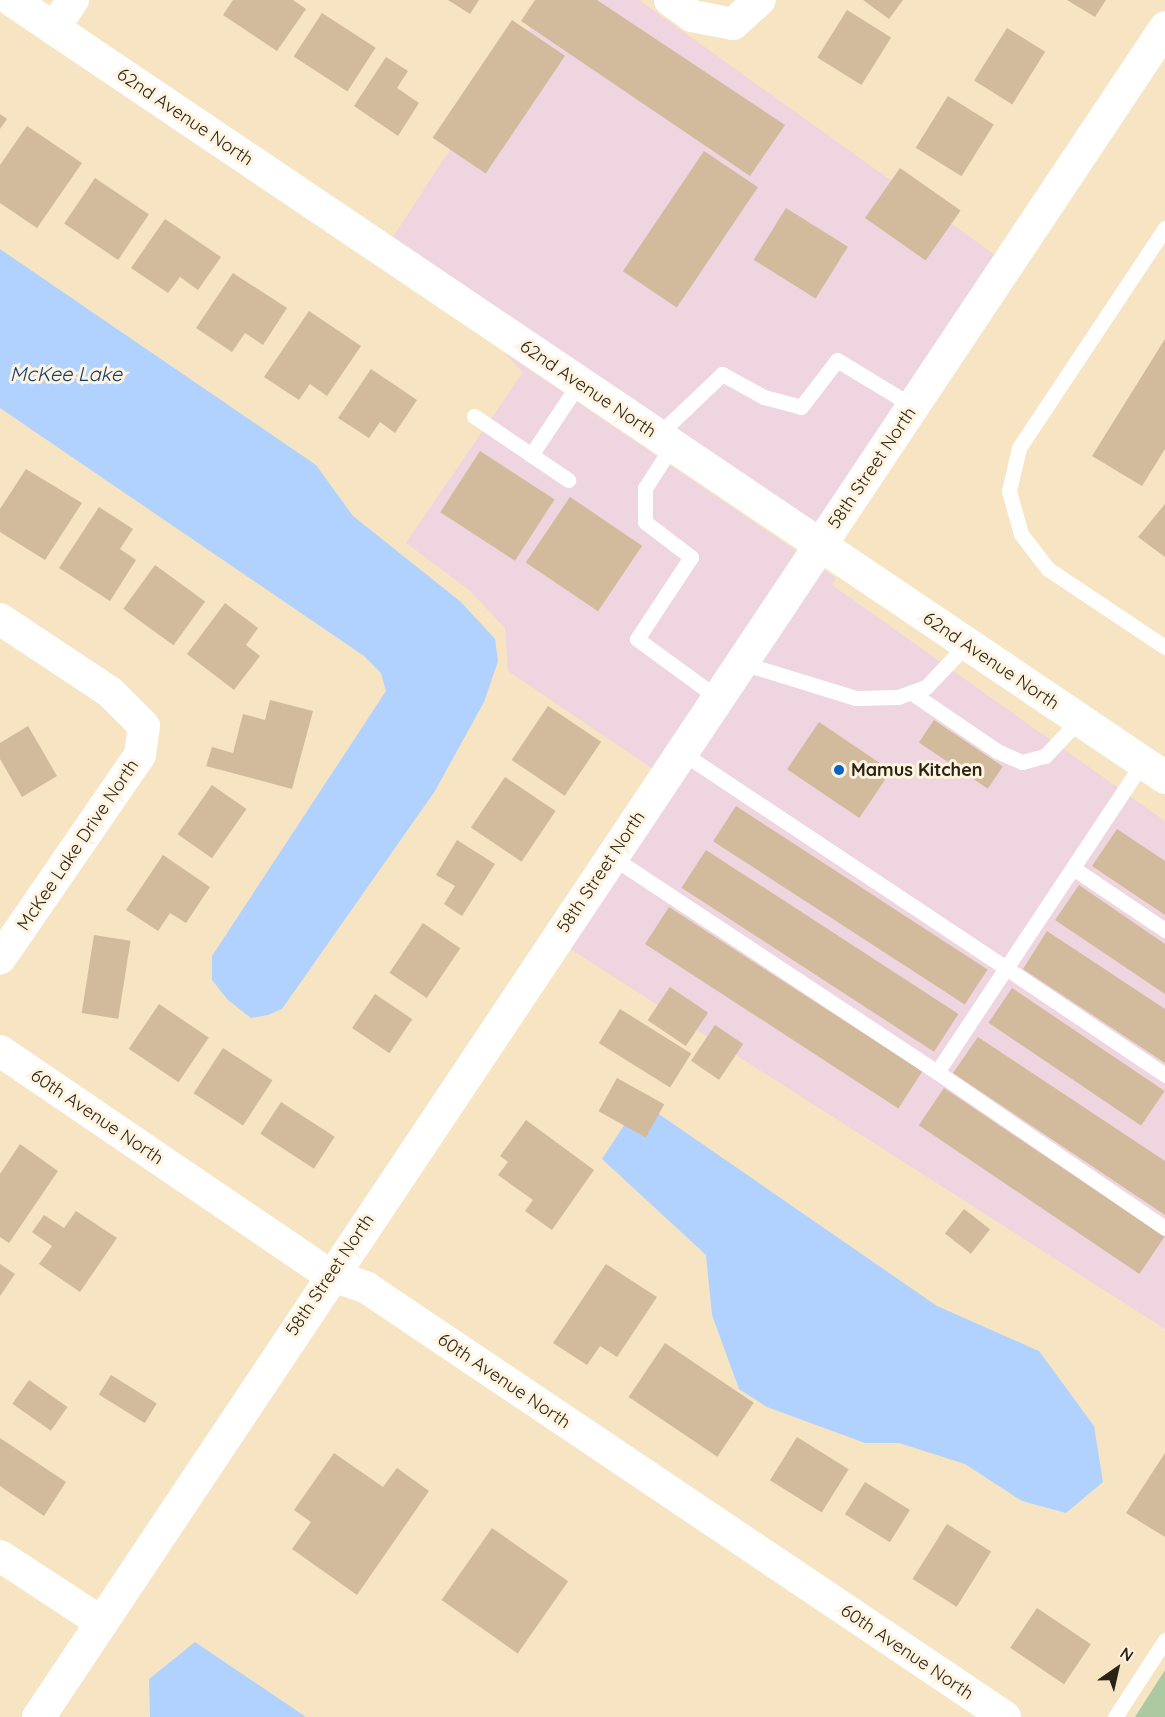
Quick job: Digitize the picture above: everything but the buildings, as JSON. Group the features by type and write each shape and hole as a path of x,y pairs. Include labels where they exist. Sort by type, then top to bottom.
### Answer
{"street":[{"name":"62nd Avenue North","path":"12,0 1154,769"},
{"path":"54,28 73,0"},
{"path":"670,0 693,16 733,24 760,0"},
{"name":"58th Street North","path":"38,1717 330,1275 682,753 1165,27"},
{"name":"McKee Lake Drive North","path":"0,619 110,692 144,726 140,755 0,958"},
{"name":"60th Avenue North","path":"0,1051 330,1275 367,1288 1005,1717"},
{"path":"0,1556 101,1622"}],"lane":[{"path":"1165,228 1019,448 1009,491 1021,534 1048,569 1165,647"},
{"path":"718,698 637,639 691,556 645,522 645,488 665,441 722,374 764,397 801,407 837,360 914,406"},
{"path":"531,455 579,383"},
{"path":"474,416 568,480"},
{"path":"742,663 856,699 912,693 926,687 967,644"},
{"path":"912,693 997,751 1023,762 1045,756 1080,720"},
{"path":"682,753 1165,1075"},
{"path":"937,1072 1072,868 1154,769"},
{"path":"612,857 937,1072 1165,1228"},
{"path":"1072,868 1165,930"},
{"path":"1115,1717 1165,1640"}],"shaded area":[{"path":"548,0 639,0 995,255 817,524 393,237"},
{"path":"502,351 798,552 653,769 508,671 505,628 469,590 406,543 523,372"},
{"path":"823,569 836,578 832,585 1165,821 1165,1329 570,949"}],"green space":[{"path":"1165,1670 1165,1717 1135,1717"}],"water":[{"name":"McKee Lake","path":"0,249 316,465 353,516 461,602 495,639 498,661 484,702 435,791 282,1009 268,1015 251,1018 228,1000 212,980 212,956 386,691 381,673 364,656 0,408"},
{"path":"640,1101 937,1306 1039,1351 1094,1426 1103,1482 1066,1513 1022,1501 965,1464 899,1443 865,1443 767,1407 739,1389 712,1315 706,1255 602,1159"},
{"path":"195,1642 306,1717 150,1717 149,1679"}],"place":[{"name":"Mamus Kitchen","path":"839,770"}]}
